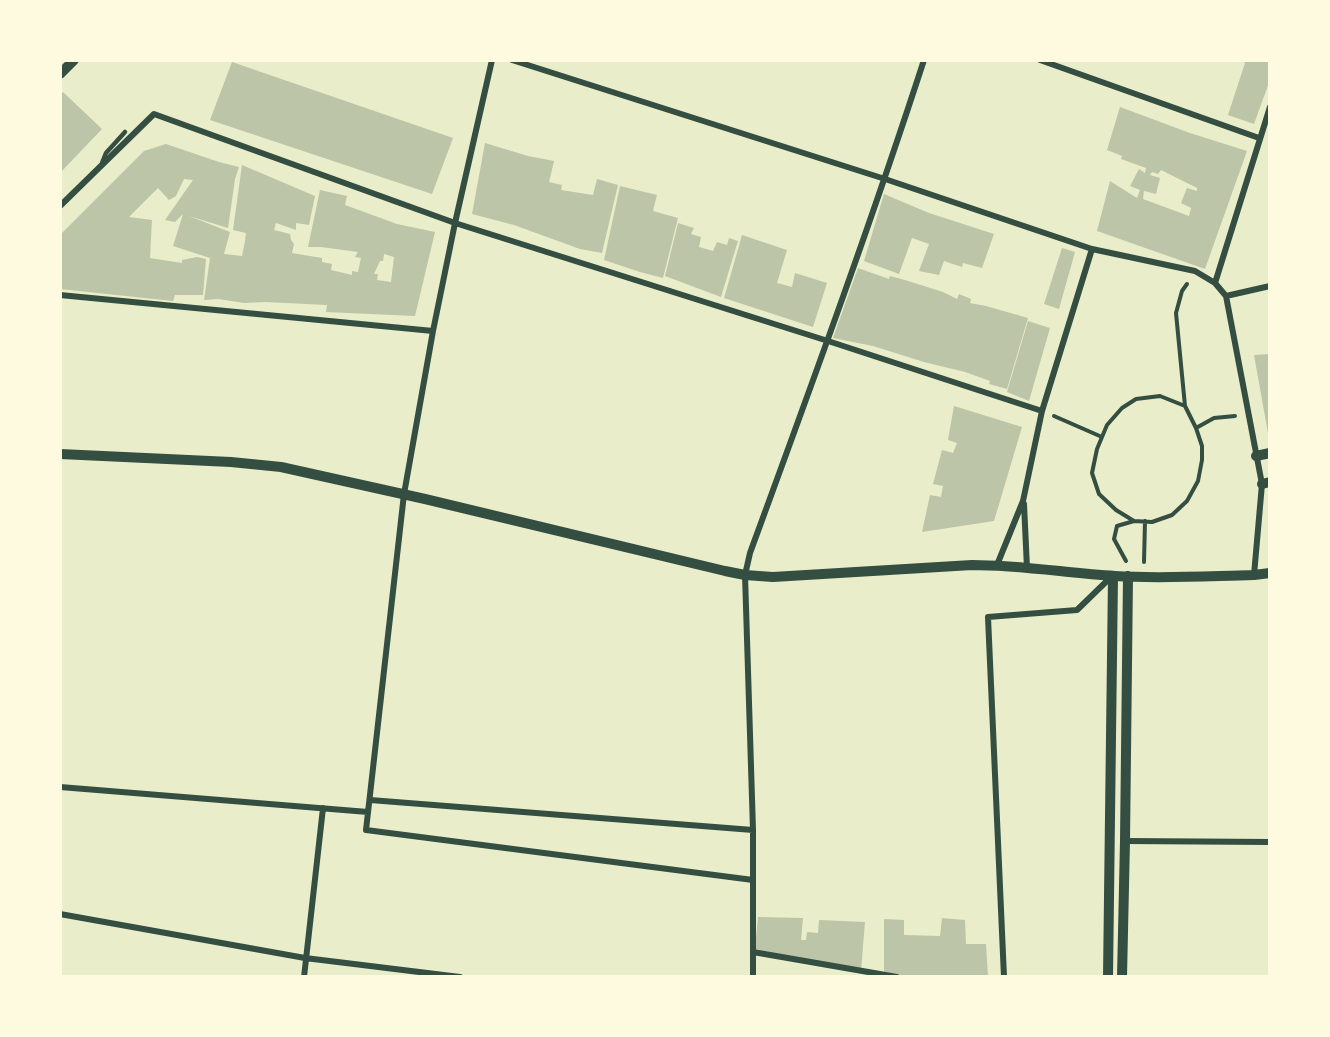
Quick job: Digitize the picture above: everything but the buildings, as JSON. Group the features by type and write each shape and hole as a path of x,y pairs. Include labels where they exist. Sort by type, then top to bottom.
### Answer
{"street":[{"path":"60,74 74,60"},
{"path":"492,60 433,331 404,494 366,830 753,880"},
{"path":"512,60 885,179 1092,249 1195,271 1215,284 1226,296 1256,456 1266,483 1254,575"},
{"path":"753,977 753,830 745,575 750,553 828,341 924,60"},
{"path":"1040,60 1259,138"},
{"path":"1215,284 1270,107"},
{"path":"60,206 154,114 455,223 1042,411"},
{"path":"997,565 1023,501 1042,411 1092,249"},
{"path":"1226,296 1270,286"},
{"path":"60,295 433,331"},
{"path":"1256,456 1270,453"},
{"path":"60,454 231,462 281,467 745,575 773,577 960,565 997,565 1148,577 1270,573"},
{"path":"1023,501 1027,568"},
{"path":"1004,977 988,617 1077,609 1113,576"},
{"path":"1107,977 1113,576"},
{"path":"1122,977 1128,576"},
{"path":"60,787 368,812"},
{"path":"370,800 753,830"},
{"path":"304,977 323,808"},
{"path":"1109,839 1270,842"},
{"path":"60,914 305,958 460,977"},
{"path":"753,952 897,977"}],"lane":[{"path":"101,165 106,153 125,132"}],"path":[{"path":"1185,406 1160,396 1136,399 1122,408 1107,425 1097,449 1092,473 1099,494 1116,510 1134,520 1152,522 1172,515 1187,501 1198,481 1202,446 1185,406 1176,313 1182,291 1195,271"},
{"path":"1042,411 1102,437"},
{"path":"1196,428 1214,418 1249,415"},
{"path":"1128,576 1127,563 1114,540 1117,526 1134,520"},
{"path":"1144,563 1145,521"}]}
